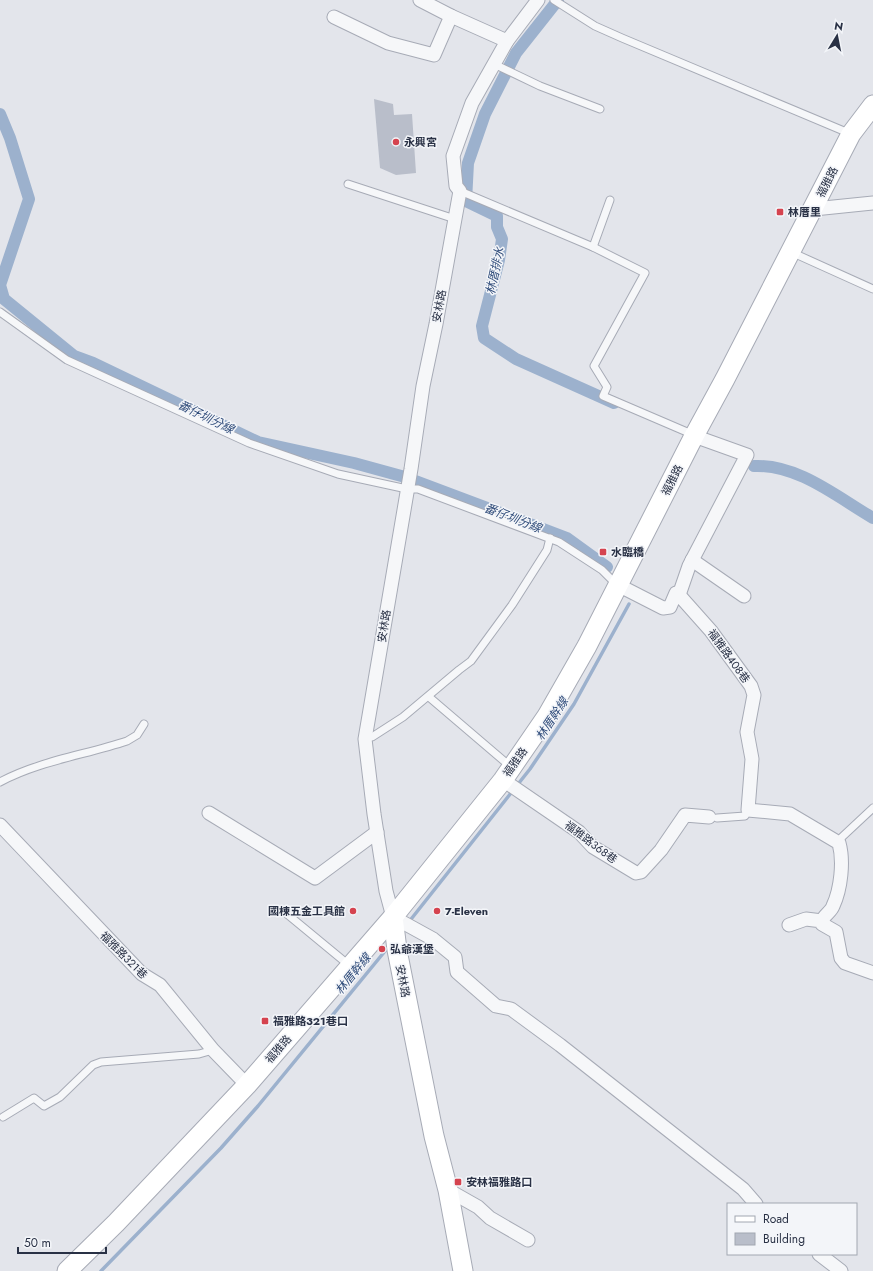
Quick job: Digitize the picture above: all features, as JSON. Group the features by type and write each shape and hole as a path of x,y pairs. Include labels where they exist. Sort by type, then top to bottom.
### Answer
{"main road":[{"name":"福雅路","path":"67,1271 116,1223 247,1085 350,966 400,924 507,777 547,716 587,646 694,436 852,134 873,105"},
{"name":"安林路","path":"400,924 397,948 434,1136 448,1190 463,1271"}],"street":[{"path":"420,0 451,16 507,41"},
{"name":"安林路","path":"400,924 386,891 365,739 411,469 423,386 436,324 460,191 456,186 452,156 472,103 507,41 538,0"},
{"path":"334,17 388,43 434,55 451,16"},
{"path":"814,209 873,203"},
{"path":"618,585 663,608 670,607 676,593 679,595 684,576 747,455 694,436"},
{"path":"692,560 744,596"},
{"name":"福雅路408巷","path":"679,595 700,616 736,663 754,695 747,732 752,759 748,810"},
{"name":"福雅路368巷","path":"507,777 522,793 580,832 593,847 636,873 641,872 661,850 685,816 713,818"},
{"path":"748,810 790,814 839,843 841,851 840,882 833,908 822,921"},
{"path":"209,813 315,878 377,832"},
{"name":"福雅路321巷","path":"0,825 142,974 160,985 213,1050 247,1085"},
{"path":"789,925 806,918 822,921 822,924 836,932 839,954 845,963 873,973"},
{"path":"400,924 433,938 455,957 457,972 496,1006 511,1010 560,1045 737,1184 755,1203"},
{"path":"448,1190 478,1207 490,1218 528,1240"},
{"path":"820,1255 841,1271"}],"lane":[{"path":"554,0 595,26 852,134"},
{"path":"494,64 540,86 600,109"},
{"path":"348,184 455,219"},
{"path":"460,191 593,247 645,273 594,366 607,387 603,396 694,436"},
{"path":"593,247 610,200"},
{"path":"791,252 873,289"},
{"path":"0,312 67,360 249,443 338,474 418,489 550,538 559,542 602,570 618,585"},
{"path":"365,739 372,737 403,717 471,661 512,605 546,550 550,538"},
{"path":"429,697 507,777"},
{"path":"0,782 15,774 33,768 127,741 137,735 144,724"},
{"path":"839,843 842,837 873,808"},
{"path":"713,818 741,818 745,816 748,810"},
{"path":"287,914 350,966"},
{"path":"3,1118 34,1098 44,1106 60,1097 93,1065 101,1062 199,1054 213,1050"}],"building":[{"name":"永興宮","path":"374,99 393,104 394,115 412,114 416,173 396,175 380,168"}],"waterway":[{"name":"林厝排水","path":"558,0 516,53 485,114 468,163 466,201 497,216 497,227 502,239 499,260 482,326 484,338 516,359 614,403"},
{"name":"番仔圳分線","path":"0,114 10,138 29,199 0,285 4,299 74,356 93,363 258,442 354,463 405,477 567,538 607,567"},
{"path":"754,466 786,470 801,476 816,483 873,518"},
{"name":"林厝幹線","path":"408,923 530,769 574,704 629,604"},
{"name":"林厝幹線","path":"101,1271 221,1148 258,1106 390,945"}],"place":[{"name":"永興宮","path":"396,142"},
{"name":"林厝里","path":"780,212"},
{"name":"水臨橋","path":"603,552"},
{"name":"國棟五金工具館","path":"353,911"},
{"name":"7-Eleven","path":"437,911"},
{"name":"弘爺漢堡","path":"382,949"},
{"name":"福雅路321巷口","path":"265,1021"},
{"name":"安林福雅路口","path":"458,1182"}]}
